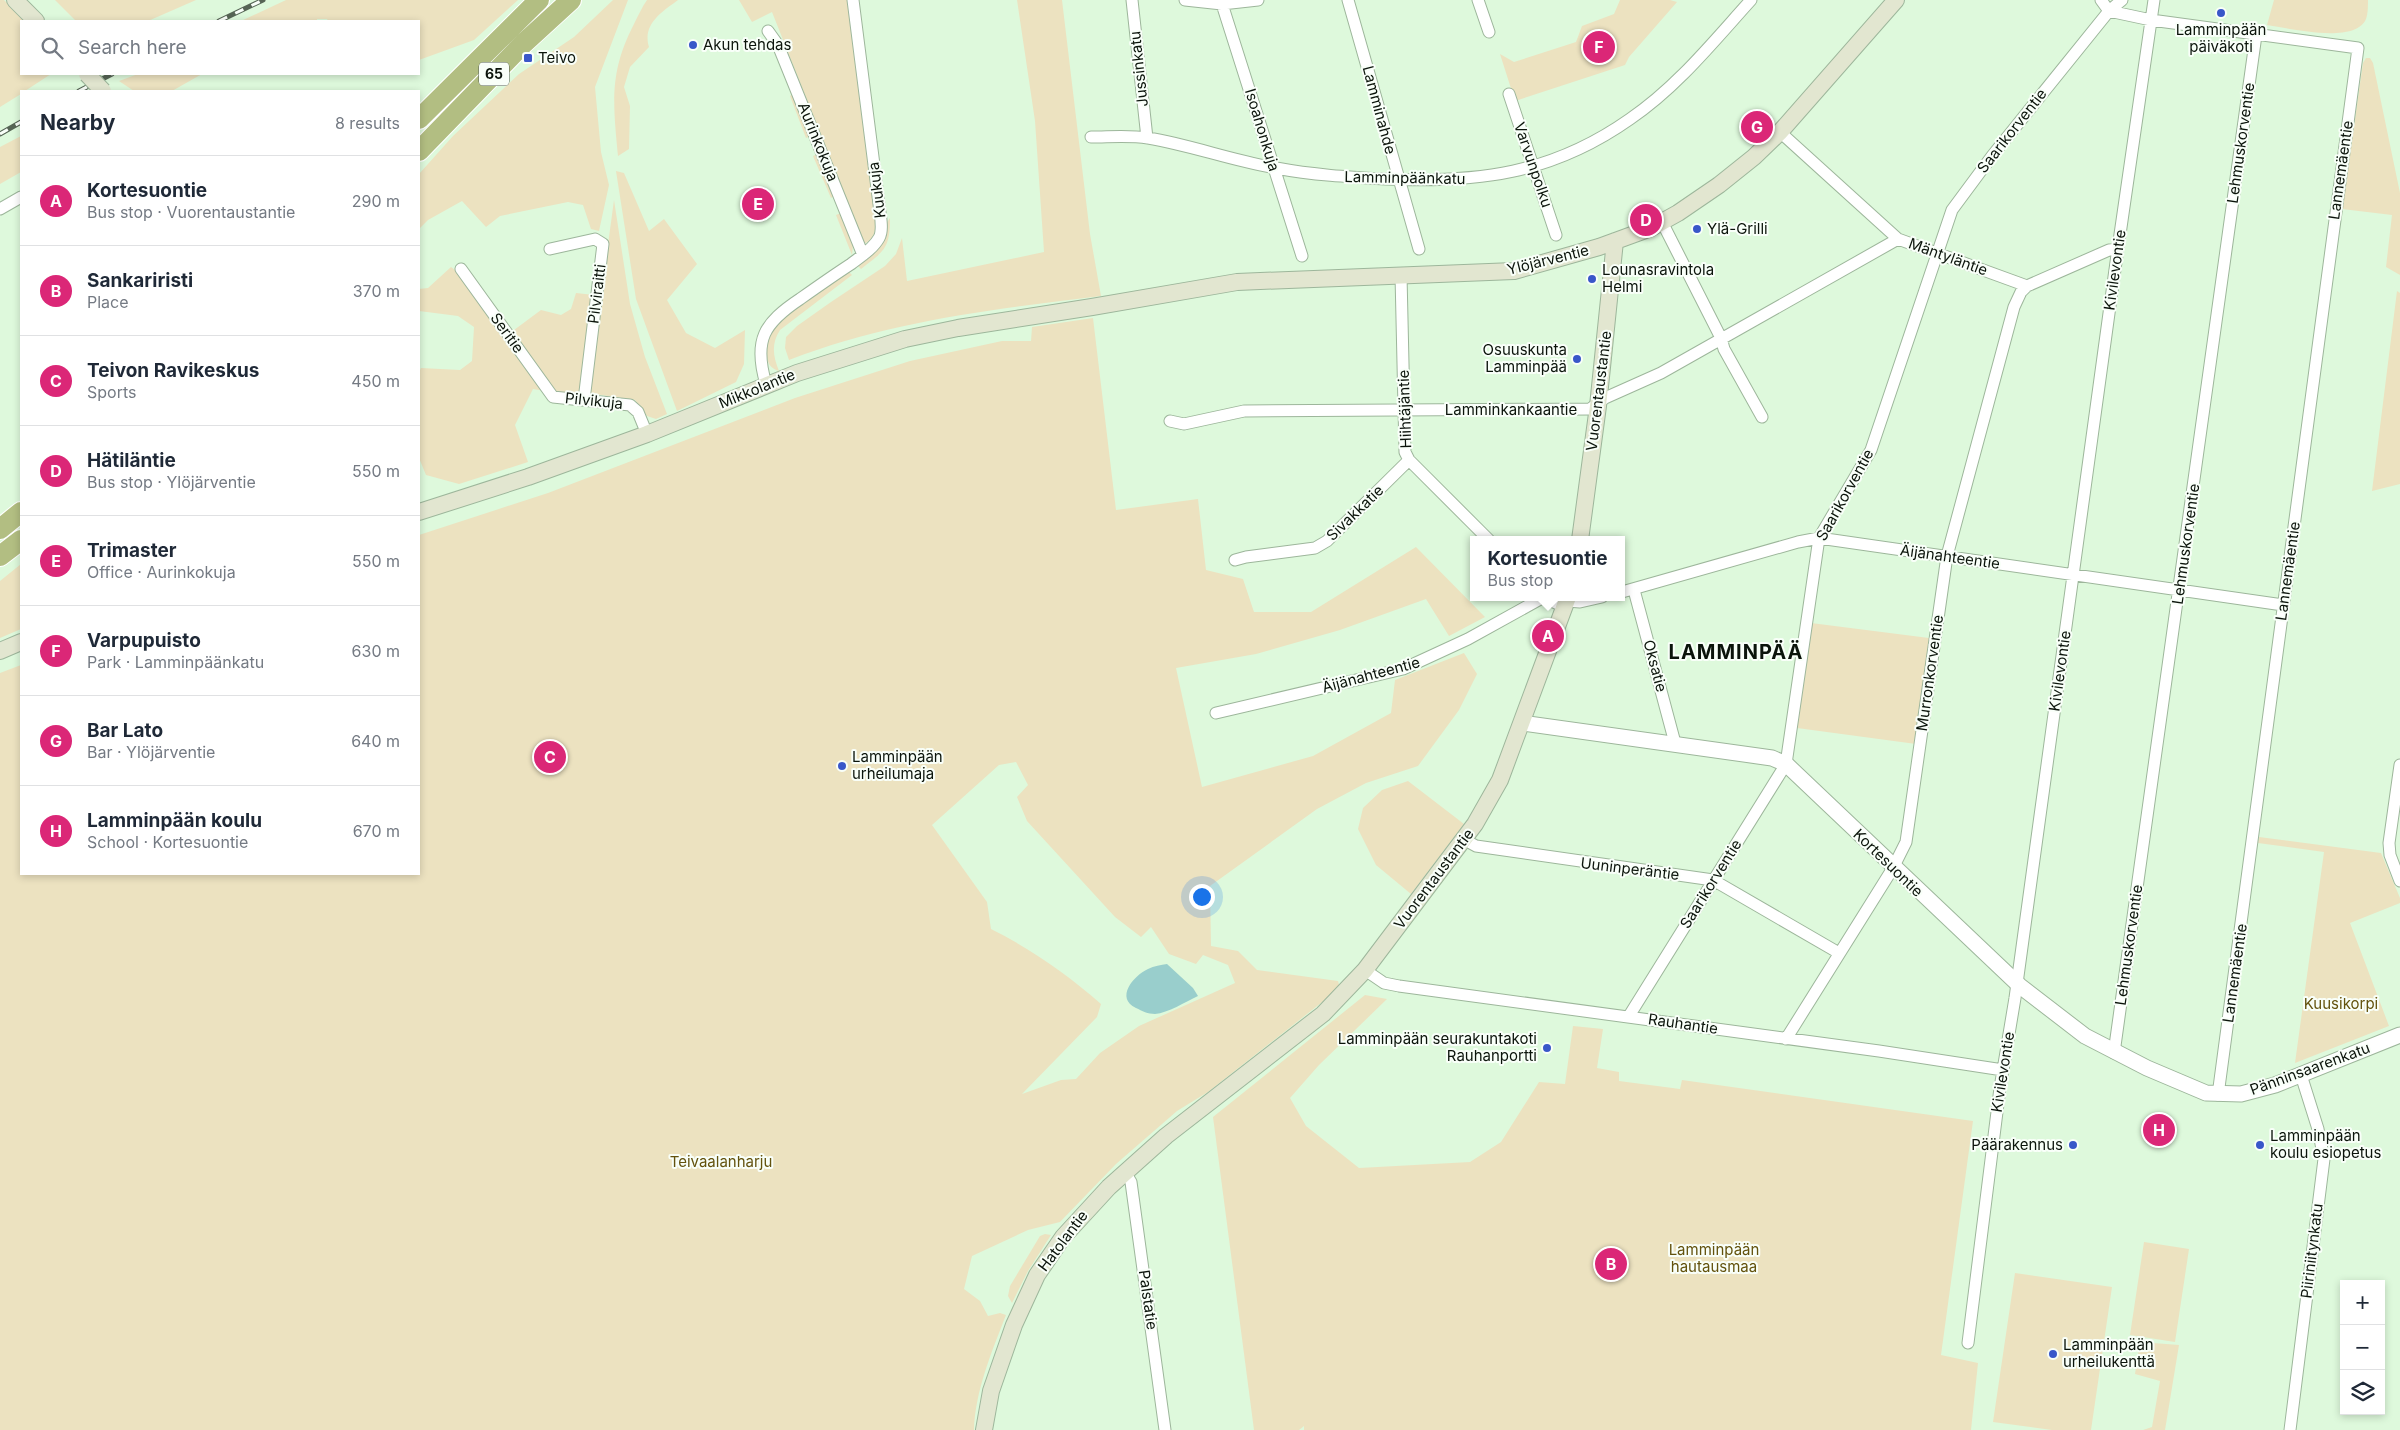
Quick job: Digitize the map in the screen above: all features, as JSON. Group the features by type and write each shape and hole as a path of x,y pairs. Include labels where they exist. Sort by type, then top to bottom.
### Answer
{"highway":[{"name":"65","path":"420,118 474,62 539,0"},
{"name":"65","path":"420,150 524,43 571,0"},
{"path":"0,529 20,513"},
{"path":"0,556 20,541"}],"main road":[{"path":"15,0 35,20"},
{"name":"Ylöjärventie","path":"1106,305 1237,282 1514,271 1546,264 1615,241 1662,222 1720,185 1780,132 1896,0"},
{"path":"88,75 102,90"},
{"name":"Vuorentaustantie","path":"1581,536 1598,406 1615,241"},
{"name":"Mikkolantie","path":"420,511 510,483 647,434 742,396 766,384 840,358 905,339 965,327 1106,305"},
{"name":"Vuorentaustantie","path":"1213,1099 1322,1014 1365,970 1465,840 1500,780 1567,602"},
{"path":"0,651 20,642"},
{"name":"Hatolantie","path":"984,1430 987,1403 1016,1321 1037,1275 1063,1236 1125,1172 1213,1099"}],"street":[{"name":"Kuukuja","path":"766,384 761,367 760,352 763,335 768,325 780,312 863,255 879,238 880,212 853,0"},
{"name":"Jussinkatu","path":"1132,0 1147,138"},
{"path":"1185,0 1222,4 1258,0"},
{"name":"Lamminahde","path":"1348,0 1419,249"},
{"path":"1478,0 1489,32"},
{"name":"Lamminpäänkatu","path":"1091,136 1147,138 1273,168 1321,176 1471,179 1534,166 1595,141 1643,109 1685,73 1751,0"},
{"path":"2101,0 2109,11 2150,20 2256,36"},
{"name":"Saarikorventie","path":"1629,1016 1786,764 1819,538 1871,450 1952,210 1992,156 2109,11 2122,0"},
{"name":"Kivilevontie","path":"1968,1342 2003,1070 2154,0"},
{"name":"Isoahonkuja","path":"1222,4 1302,256"},
{"name":"Aurinkokuja","path":"768,31 778,45 863,255"},
{"name":"Lannemäentie","path":"2218,1095 2358,48 2256,36"},
{"name":"Lehmuskorventie","path":"2114,1053 2256,36"},
{"name":"Varvunpolku","path":"1509,94 1556,235"},
{"name":"Mäntyläntie","path":"1780,132 1898,239 2027,286"},
{"path":"0,209 20,198"},
{"path":"1662,222 1722,338 1724,349 1762,417"},
{"name":"Pilviraitti","path":"550,249 595,239 603,244 584,400"},
{"name":"Lamminkankaantie","path":"1170,421 1184,424 1244,412 1508,408 1590,409 1598,406 1605,398 1662,373 1898,239"},
{"path":"2027,286 2100,254 2118,249"},
{"name":"Seritie","path":"461,269 553,397"},
{"name":"Hiihtäjäntie","path":"1401,275 1404,452 1409,460 1485,536"},
{"name":"Murronkorventie","path":"1786,1039 1893,868 1909,831 1947,556 2014,307 2021,292 2027,286"},
{"name":"Pilvikuja","path":"553,397 630,405 638,412 647,434"},
{"name":"Sivakkatie","path":"1235,560 1315,548 1328,541 1409,460"},
{"name":"Äijänahteentie","path":"1625,592 1798,542 1819,538 2284,605"},
{"name":"Oksatie","path":"1634,590 1675,743"},
{"name":"Äijänahteentie","path":"1216,713 1409,666 1468,640 1535,601"},
{"path":"1567,602 1584,601"},
{"name":"Kortesuontie","path":"1522,722 1772,758 1786,764 1893,868 2016,983 2085,1036 2114,1053 2192,1088 2218,1095"},
{"path":"2400,765 2388,842 2390,855 2400,881"},
{"name":"Uuninperäntie","path":"1465,840 1476,846 1713,880 1839,952"},
{"name":"Rauhantie","path":"1365,970 1384,983 1399,986 1629,1016 2003,1070"},
{"name":"Pänninsaarenkatu","path":"2218,1095 2251,1092 2301,1075 2400,1035"},
{"name":"Piiriniitynkatu","path":"2290,1430 2324,1159 2301,1075"},
{"name":"Palstatie","path":"1125,1172 1131,1182 1165,1430"}],"green space":[{"path":"0,0 4,0 24,20 20,20 20,75 49,75 27,90 20,90 20,95 0,107"},
{"path":"55,0 196,0 150,20 75,20"},
{"path":"286,0 518,0 474,40 420,60 420,20 243,20"},
{"path":"613,0 628,0 595,87 601,152 609,185 599,231 591,229 583,205 568,202 500,216 486,227 462,201 428,220 420,228 420,173 453,136 519,74 574,37"},
{"path":"647,0 678,0 655,19 648,32 649,47 630,67 624,87 630,106 629,149 618,156 614,104 617,73 626,41"},
{"path":"739,0 848,0 876,223 873,235 864,244 772,12 752,22"},
{"path":"1017,0 1062,0 1090,234 1101,296 982,312 904,326 865,335 789,360 785,348 786,337 797,326 885,266 896,254 902,238 907,281 1044,252 1035,121"},
{"path":"1620,0 1670,0 1677,2 1629,57 1625,65 1515,101 1500,54 1514,62 1576,42 1582,26 1614,14"},
{"path":"2274,0 2368,0 2368,12 2366,19 2359,27 2349,31 2321,33 2305,31 2267,25"},
{"path":"2366,58 2370,58 2373,63 2400,193 2400,275 2386,267 2392,215 2342,209 2363,63"},
{"path":"135,75 200,75 174,90 132,90 119,81"},
{"path":"794,93 811,136 806,138 790,96"},
{"path":"20,137 20,173 0,184 0,147"},
{"path":"818,154 834,196 831,198 813,156"},
{"path":"616,171 624,173 649,231 664,219 697,264 667,300 686,333 715,348 745,330 744,364 736,382 677,411 636,299"},
{"path":"614,200 630,304 645,357 667,414 656,419 647,416 635,400 588,393"},
{"path":"841,213 853,245 852,255 836,215"},
{"path":"890,218 887,243 875,258 861,269 857,265"},
{"path":"451,267 463,276 545,391 533,389 515,425 528,462 459,484 426,475 420,460 420,370 421,368 460,370 472,361 474,327 458,316 420,311 420,289 428,288"},
{"path":"848,271 852,275 780,330 774,345 775,360 779,371 772,368 768,360 767,347 770,334 777,324 795,308"},
{"path":"2397,291 2400,293 2400,484 2372,491"},
{"path":"576,293 594,295 582,394 552,391 510,333 541,310 561,315 571,309"},
{"name":"Teivaalanharju","path":"1093,318 1116,510 1198,499 1206,570 1243,579 1254,612 1311,612 1416,547 1485,617 1449,636 1426,599 1340,630 1256,654 1176,668 1202,787 1313,756 1391,713 1395,680 1464,653 1477,674 1459,710 1418,766 1366,783 1317,809 1210,886 1211,946 1238,951 1257,970 1338,981 1340,988 1208,1092 1177,1111 1116,1164 1060,1222 1028,1230 972,1256 964,1289 980,1301 988,1316 1000,1313 1006,1315 981,1386 977,1401 974,1430 0,1430 0,673 20,665 20,875 420,875 420,535 548,493 795,398 910,361 1002,341 1031,341 1032,327","holes":["1016,762 1028,785 1017,797 1027,821 1115,917 1141,937 1151,927 1169,954 1196,964 1203,955 1228,965 1235,983 1139,1026 1100,1053 1076,1079 1061,1080 1022,1094 1097,1017 1101,1004 1048,963 991,929 987,902 932,825 999,765"]},
{"path":"20,565 20,629 0,638 0,581"},
{"path":"1811,623 1929,638 1916,744 1797,728"},
{"path":"1408,781 1464,824 1411,894 1376,865 1358,829 1363,808 1382,790"},
{"name":"Kuusikorpi","path":"2259,837 2381,853 2400,898 2400,903 2350,923 2389,1026 2295,1063 2324,852 2258,843"},
{"name":"Lamminpään hautausmaa","path":"1365,995 1387,999 1319,1065 1290,1098 1306,1126 1359,1168 1470,1162 1501,1142 1539,1082 1565,1084 1573,1026 1603,1029 1597,1068 1619,1072 1619,1081 1680,1089 1682,1080 1973,1121 1941,1355 1978,1363 1971,1430 1304,1430 1304,1426 1299,1430 1254,1430 1213,1117"},
{"path":"1045,1234 1051,1235 1028,1271 1012,1303 1008,1296 1010,1286 1040,1236"},
{"path":"2144,1242 2189,1249 2175,1342 2130,1335"},
{"name":"Lamminpään urheilukenttä","path":"2015,1273 2112,1287 2091,1430 2052,1430 1993,1422"},
{"path":"2140,1342 2179,1345 2165,1430 2143,1430 2152,1427 2160,1381 2135,1374"}],"water":[{"path":"1167,964 1193,988 1198,996 1171,1009 1155,1014 1143,1011 1130,1004 1127,999 1127,993 1128,987 1132,982 1142,972"}],"railway":[{"path":"221,20 263,0"},
{"path":"81,90 110,75"},
{"path":"0,134 20,123"}],"place":[{"name":"Lamminpään päiväkoti","path":"2221,13"},
{"name":"Akun tehdas","path":"693,45"},
{"name":"Varpupuisto","path":"1599,47"},
{"name":"Teivo","path":"528,58"},
{"name":"Bar Lato","path":"1757,127"},
{"name":"Trimaster","path":"758,204"},
{"name":"Hätiläntie","path":"1646,220"},
{"name":"Ylä-Grilli","path":"1697,229"},
{"name":"Lounasravintola Helmi","path":"1592,279"},
{"name":"Osuuskunta Lamminpää","path":"1577,359"},
{"name":"Kortesuontie","path":"1548,636"},
{"name":"Teivon Ravikeskus","path":"550,757"},
{"name":"Lamminpään urheilumaja","path":"842,766"},
{"name":"Lamminpään seurakuntakoti Rauhanportti","path":"1547,1048"},
{"name":"Lamminpään koulu","path":"2159,1130"},
{"name":"Päärakennus","path":"2073,1145"},
{"name":"Lamminpään koulu esiopetus","path":"2260,1145"},
{"name":"Sankariristi","path":"1611,1264"},
{"name":"Lamminpään urheilukenttä","path":"2053,1354"}],"district":[{"name":"LAMMINPÄÄ","path":"1736,652"}]}
